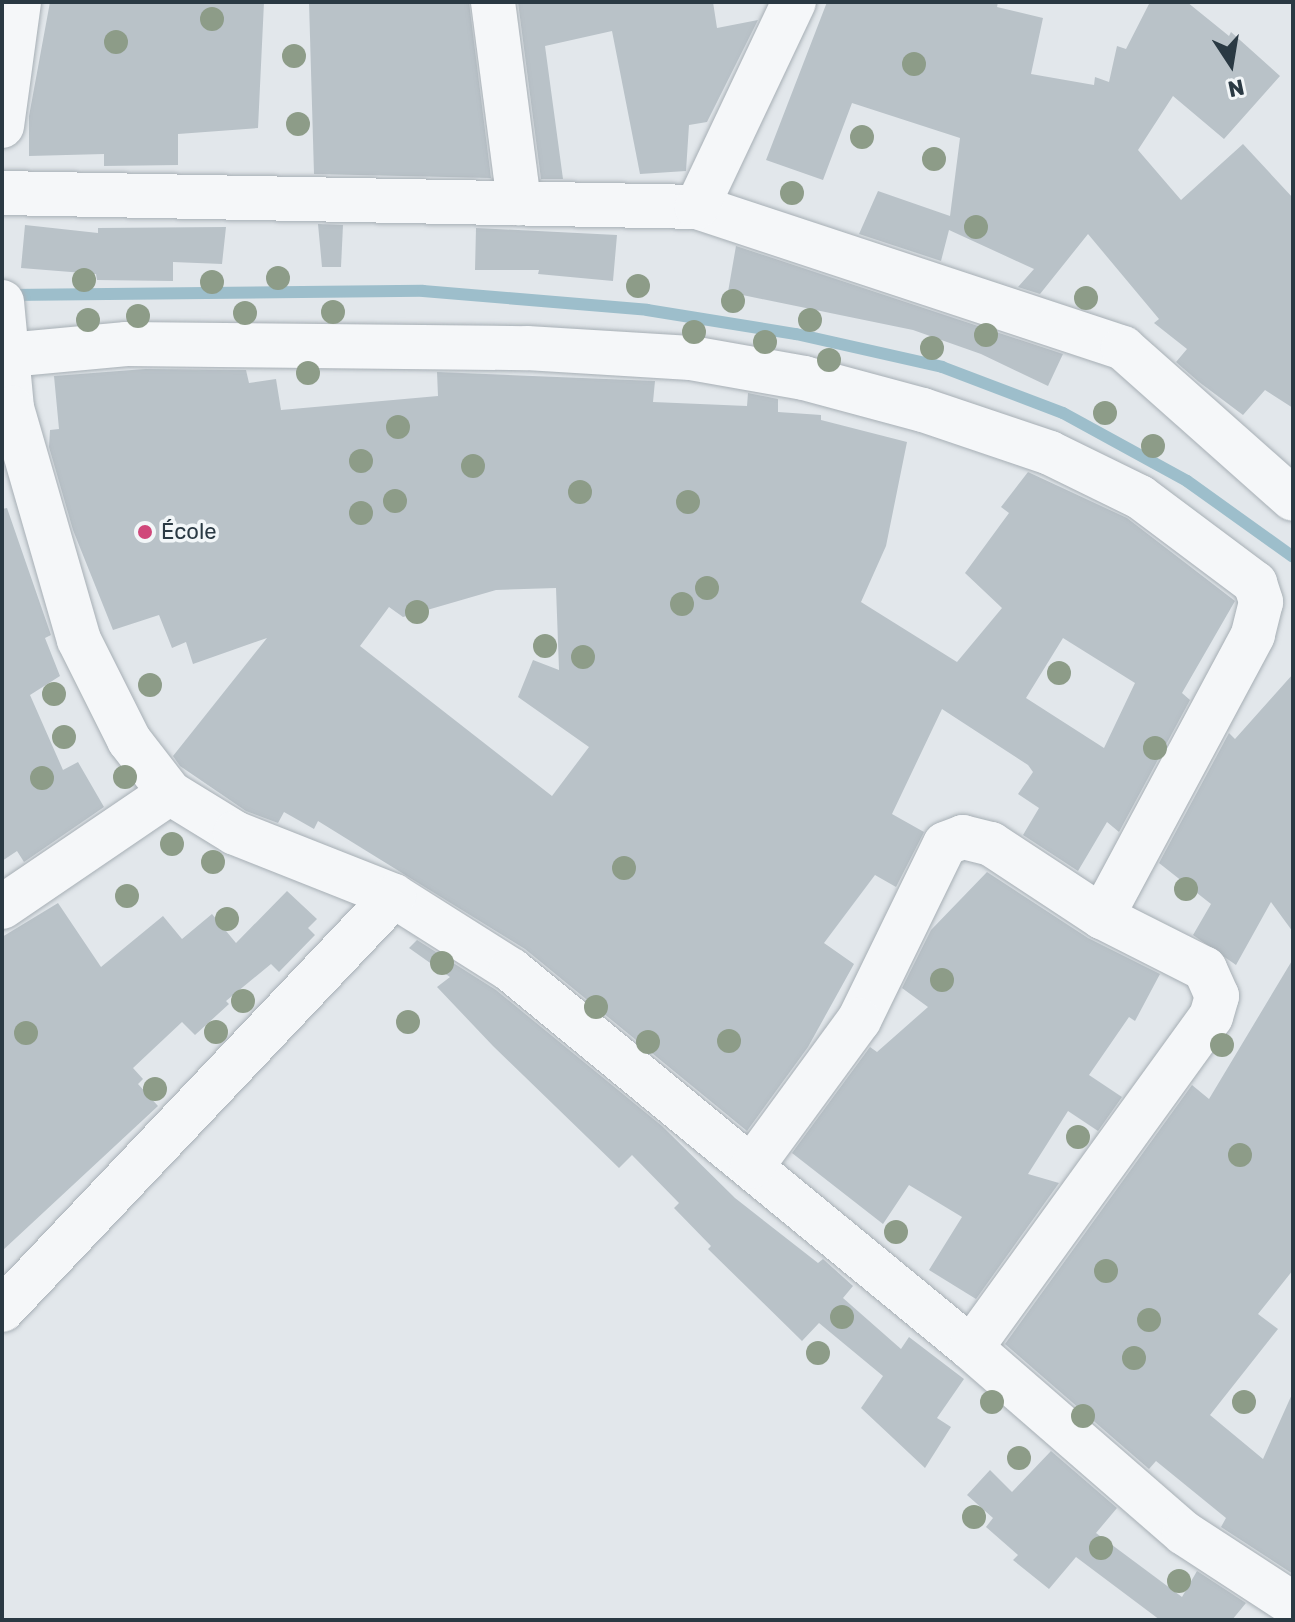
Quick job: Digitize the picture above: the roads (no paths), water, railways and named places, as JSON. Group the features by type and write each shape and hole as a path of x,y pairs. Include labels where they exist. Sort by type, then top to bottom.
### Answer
{"street":[{"path":"2,126 19,2"},
{"path":"493,2 519,203"},
{"path":"697,207 794,2"},
{"path":"2,193 697,207 1123,348 1293,499"},
{"path":"1102,917 1253,635 1261,602 1255,583 1140,497 1050,453 923,410 804,378 691,358 527,348 126,344 5,330 7,407 79,640 129,740 170,793 235,833 394,896 511,970 971,1348 1184,1533 1293,1604"},
{"path":"2,907 170,793"},
{"path":"752,1166 859,1020 945,844 963,837 991,844 1102,917 1205,969 1217,996 1211,1017 971,1348"},
{"path":"2,1310 394,896"}],"waterway":[{"path":"9,295 423,291 647,310 796,334 942,367 1063,413 1187,481 1293,557"}],"place":[{"name":"École","path":"145,532"}]}
